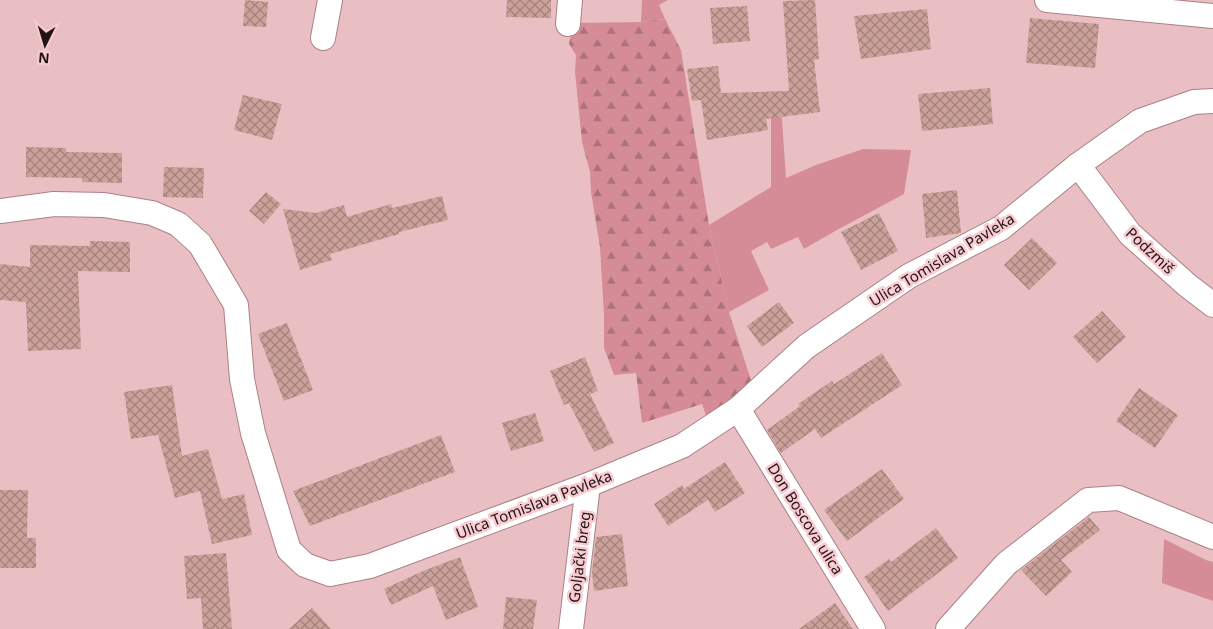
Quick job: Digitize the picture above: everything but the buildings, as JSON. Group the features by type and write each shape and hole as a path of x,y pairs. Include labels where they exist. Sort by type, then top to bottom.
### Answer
{"street":[{"path":"323,38 330,0"},
{"path":"568,24 570,0"},
{"path":"1047,0 1213,16"},
{"name":"Ulica Tomislava Pavleka","path":"0,211 54,204 113,206 152,213 178,224 200,244 236,305 242,379 253,433 289,550 305,564 330,574 370,566 588,486 682,446 738,410 807,346 909,276 1001,228 1078,165 1140,121 1194,102 1213,101"},
{"name":"Podzmiš","path":"1078,165 1130,234 1187,285 1213,305"},
{"name":"Don Boscova ulica","path":"738,410 873,629"},
{"name":"Goljački breg","path":"571,629 588,486"},
{"path":"948,629 1006,564 1088,500 1119,498 1213,537"}],"green space":[{"path":"642,0 668,0 659,5 665,19 641,22"},
{"path":"665,19 681,50 709,225 729,312 751,380 735,401 709,424 702,404 642,423 636,373 614,375 604,348 600,247 591,192 590,172 582,142 575,72 576,55 569,44 573,23 641,22"},
{"path":"780,91 786,178 816,165 863,149 911,150 904,194 804,249 798,237 771,249 767,242 751,251 769,290 729,312 709,225 771,187 771,93"},
{"path":"1164,539 1213,562 1213,601 1162,583"}]}
